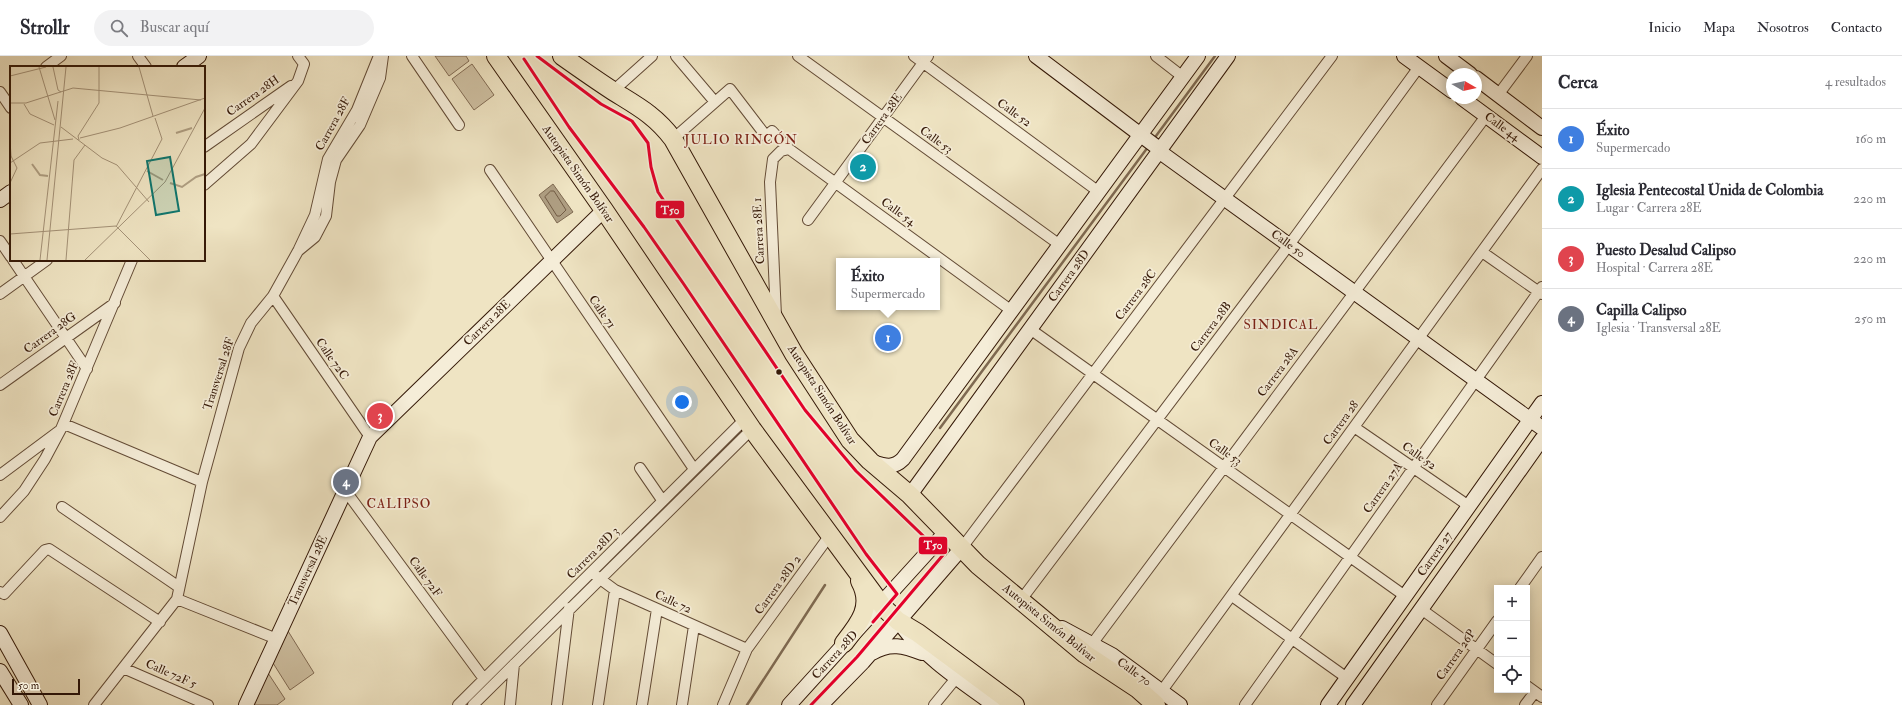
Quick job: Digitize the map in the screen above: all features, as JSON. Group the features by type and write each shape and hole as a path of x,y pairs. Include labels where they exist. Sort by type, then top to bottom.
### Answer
{"highway":[{"name":"Autopista Simón Bolívar","path":"496,56 604,210 749,424 881,605 898,621 918,633 1015,705"},
{"name":"Autopista Simón Bolívar","path":"562,56 613,91 641,107 661,123 673,139 776,322 835,419 850,440 870,461 910,496 978,565 1085,654 1138,689 1159,698"},
{"path":"844,643 860,624 865,602 864,588 850,563"}],"street":[{"path":"47,66 61,56"},
{"path":"138,56 145,66"},
{"path":"185,66 199,56"},
{"name":"Carrera 28F","path":"298,251 312,224 328,159 357,110 379,56"},
{"name":"Transversal 28F","path":"94,705 177,599 202,482 238,348 251,322 273,296 298,251 315,238 326,216 330,182 336,160 360,125 380,78 383,56"},
{"path":"412,56 459,125"},
{"path":"613,91 652,56"},
{"path":"673,139 715,102 676,56"},
{"name":"Calle 53","path":"798,56 1060,245"},
{"name":"Calle 52","path":"914,56 926,59 1099,192"},
{"name":"Calle 50","path":"1036,56 1225,199 1542,428"},
{"path":"1156,56 1183,77"},
{"path":"870,461 889,467 900,462 1142,136 1198,56"},
{"name":"Carrera 28D","path":"910,496 1228,56"},
{"name":"Carrera 28C","path":"961,549 1332,56"},
{"path":"1404,56 1446,87"},
{"path":"1446,56 1462,68"},
{"path":"1498,95 1527,56"},
{"name":"Carrera 28E","path":"808,220 926,59"},
{"path":"205,184 252,144 298,81 301,60"},
{"name":"Carrera 28B","path":"1021,600 1289,245 1419,67"},
{"name":"Carrera 28H","path":"205,146 298,81"},
{"name":"Calle 44","path":"1482,83 1542,128"},
{"name":"Calle 54","path":"715,102 730,89 766,136 772,130 789,149 939,258"},
{"path":"4,96 10,106"},
{"name":"Calle 44","path":"1470,104 1542,157"},
{"name":"Carrera 28A","path":"1092,644 1486,116"},
{"name":"Carrera 28E 1","path":"776,322 770,182 773,159 781,151 789,149"},
{"name":"Carrera 28","path":"1159,698 1290,515 1542,169"},
{"name":"Calle 71","path":"490,170 694,469"},
{"path":"0,200 10,193"},
{"name":"Carrera 28E","path":"370,437 604,210"},
{"path":"0,241 10,256"},
{"path":"1482,252 1541,291"},
{"name":"Calle 54","path":"940,259 1012,311"},
{"path":"14,261 87,369"},
{"path":"0,294 46,261"},
{"name":"Carrera 28F","path":"0,517 28,484 45,459 63,426 132,261"},
{"name":"Carrera 27A","path":"1245,705 1541,291"},
{"name":"Calle 72C","path":"273,296 370,437"},
{"name":"Carrera 28G","path":"0,385 115,303"},
{"name":"Calle 53","path":"1030,329 1405,596"},
{"name":"Carrera 27","path":"1328,705 1542,403"},
{"name":"Carrera 28D 3","path":"473,705 514,664 563,610 592,571 694,469 749,424"},
{"name":"Carrera 28D 3","path":"458,705 484,679 600,580 749,424"},
{"path":"0,476 63,426 202,482"},
{"name":"Calle 52","path":"1354,427 1468,506"},
{"name":"Transversal 28E","path":"246,705 370,437"},
{"name":"Carrera 27","path":"1353,705 1542,439"},
{"path":"640,468 662,500"},
{"name":"Calle 72F","path":"346,490 484,679"},
{"path":"62,507 179,587"},
{"name":"Carrera 28D","path":"790,705 844,643 881,605 945,533"},
{"name":"Carrera 28D 2","path":"723,705 747,649 830,535"},
{"path":"0,592 4,594 45,550 49,549 160,622"},
{"name":"Carrera 28D","path":"821,705 863,662 961,549"},
{"path":"1522,585 1542,557"},
{"name":"Calle 72","path":"592,571 600,580 614,590 747,649"},
{"path":"598,705 614,590"},
{"path":"1232,596 1347,678"},
{"path":"177,599 277,639"},
{"path":"642,705 657,609"},
{"path":"1421,609 1494,662"},
{"path":"557,705 563,610"},
{"name":"Calle 70","path":"1044,619 1112,655 1159,698 1180,705"},
{"path":"898,621 912,640 930,656 994,705"},
{"name":"Carrera 26P","path":"1437,705 1494,625"},
{"path":"682,705 694,626"},
{"path":"0,634 40,705"},
{"path":"863,662 874,652 886,647 898,645 930,656"},
{"path":"510,705 514,664"},
{"name":"Calle 72F 5","path":"123,668 208,705"},
{"path":"0,671 21,705"},
{"path":"934,705 956,677"},
{"path":"1526,705 1535,691"}],"shaded area":[{"path":"435,56 466,56 469,61 449,76"},
{"path":"472,64 494,95 474,110 452,79"},
{"path":"288,631 314,673 290,690 273,663"},
{"path":"268,673 285,699 277,705 253,705"}],"water":[{"path":"553,184 573,212 557,223 539,195"}],"waterway":[{"path":"1153,140 1215,56"},
{"path":"940,428 1148,147"},
{"path":"747,705 825,585"}],"transit line":[{"name":"T50","path":"537,56 601,104 632,121 648,143 651,167 658,192 805,410 856,471 943,555 857,657 811,705"},
{"name":"T50","path":"524,59 569,127 644,227 683,283 866,554 897,594 873,622"}],"place":[{"name":"Iglesia Pentecostal Unida de Colombia","path":"863,167"},
{"name":"Éxito","path":"888,338"},
{"name":"Puesto Desalud Calipso","path":"380,416"},
{"name":"Capilla Calipso","path":"346,482"}],"district":[{"name":"JULIO RINCÓN","path":"741,140"},
{"name":"SINDICAL","path":"1281,325"},
{"name":"CALIPSO","path":"399,504"}]}
